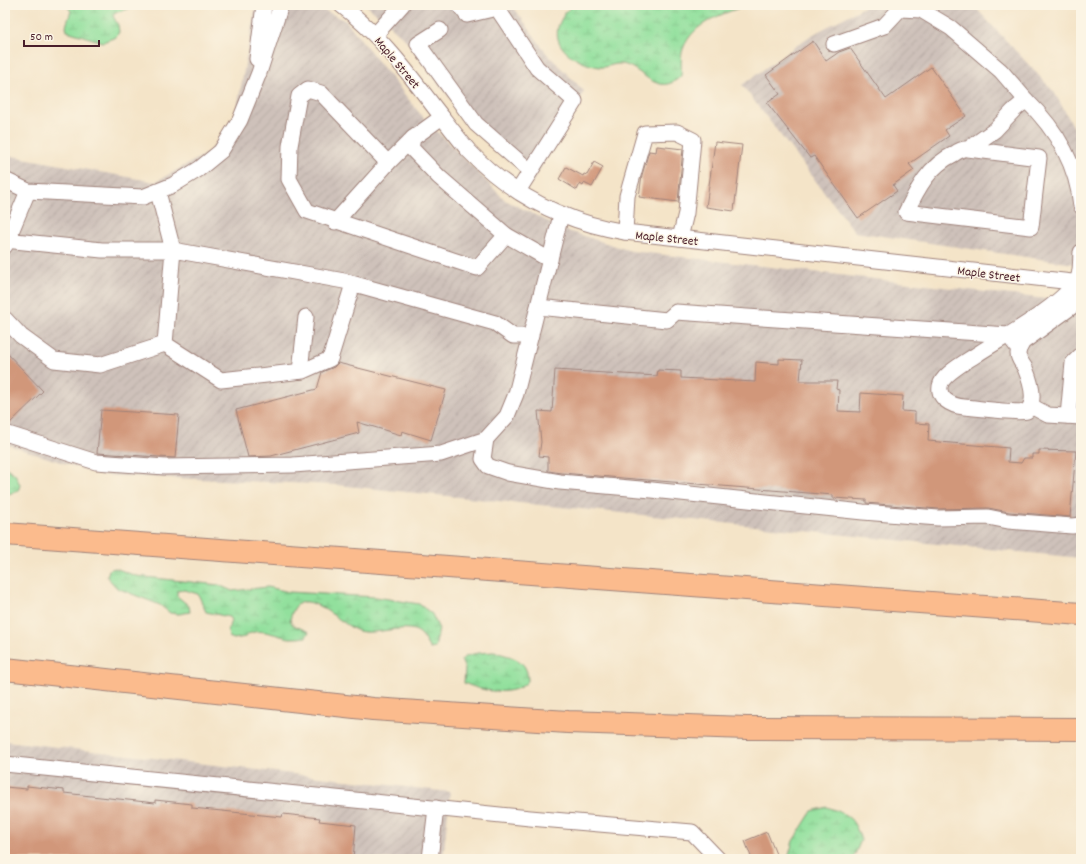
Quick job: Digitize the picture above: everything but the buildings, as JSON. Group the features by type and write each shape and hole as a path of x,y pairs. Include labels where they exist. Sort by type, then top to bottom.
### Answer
{"highway":[{"path":"5,534 1081,614"},
{"path":"5,669 373,709 575,723 747,728 1081,729"}],"street":[{"path":"256,82 264,5"},
{"path":"5,180 28,191 143,197 158,192 199,170 221,151 240,120 256,82 281,5"},
{"name":"Maple Street","path":"341,5 375,34 400,63 468,150 490,170 518,191 561,215 593,226 625,232 1079,283"},
{"path":"375,34 402,5"},
{"path":"459,5 467,15 497,8 537,68 575,101 518,191"},
{"path":"834,44 884,26 900,9 921,10 951,28 1001,71 1044,119 1064,150 1078,184 1081,206"},
{"path":"440,30 418,44 476,124 530,171"},
{"path":"388,163 321,93 308,89 299,96 290,146 289,179 307,211 335,222 477,268 506,235"},
{"path":"968,149 1039,158 1031,227 906,212 917,188 936,166 951,155 968,149 995,130 1026,100"},
{"path":"335,222 388,163 413,138 442,117"},
{"path":"625,232 627,196 645,133 677,132 692,140 686,213 680,238"},
{"path":"413,138 411,148 434,172 506,235 550,260"},
{"path":"28,191 6,243 102,250 173,250 353,284 495,323 513,336 531,336"},
{"path":"158,192 173,250 165,344"},
{"path":"5,433 96,462 165,467 293,465 441,454 486,439 507,416 516,394 561,215"},
{"path":"1081,252 1079,283 1057,302 961,365 944,379 940,387 941,396 947,402 958,406 1020,412 1027,411 1031,406 1032,394 1027,374 1018,355 1019,349 1023,342 1081,300"},
{"path":"165,344 221,380 300,371 323,364 330,359 353,284"},
{"path":"538,308 667,320 676,312 1008,335 1019,349"},
{"path":"300,371 306,317"},
{"path":"5,319 21,336 54,360 100,365 165,344"},
{"path":"1031,406 1048,415 1074,416 1073,363 1081,355"},
{"path":"486,439 483,459 488,466 508,473 560,482 863,512 938,518 988,517 1008,521 1072,526 1081,525"},
{"path":"5,764 436,808 692,832 718,859"},
{"path":"430,859 436,808"}],"shaded area":[{"path":"256,5 313,5 346,21 421,115 505,200 565,230 631,251 1081,303 1081,558 336,485 101,475 5,444 5,152 12,156 155,182 208,153 235,119"},
{"path":"366,5 512,5 547,54 584,91 532,183 466,119 403,37"},
{"path":"868,5 973,5 1054,92 1081,140 1081,265 855,232 742,85 810,36"},
{"path":"5,741 450,792 443,859 5,859"}],"green space":[{"path":"66,5 138,5 115,13 113,16 118,25 119,32 116,37 103,42 67,31 66,26 71,11"},
{"path":"574,5 747,5 710,20 694,32 683,49 681,76 672,82 664,84 657,83 628,66 621,64 602,67 591,65 567,53 558,39 557,31 564,14"},
{"path":"5,467 15,474 20,485 18,491 5,495"},
{"path":"115,568 136,576 219,585 232,591 268,587 289,592 376,597 419,604 432,614 439,629 435,648 430,649 422,635 414,630 399,629 374,632 359,631 320,607 311,603 302,602 295,608 290,620 293,625 309,632 306,637 290,638 266,632 255,632 245,637 234,639 229,637 228,631 231,620 229,617 206,612 198,594 184,590 177,591 177,596 189,606 190,612 179,614 170,613 160,605 117,588 107,577 109,570"},
{"path":"494,652 513,658 522,663 527,674 528,681 514,690 506,691 488,690 464,683 465,669 461,660 472,654"},
{"path":"827,807 845,815 853,822 855,826 861,840 853,859 788,859 793,841 812,811"}]}
